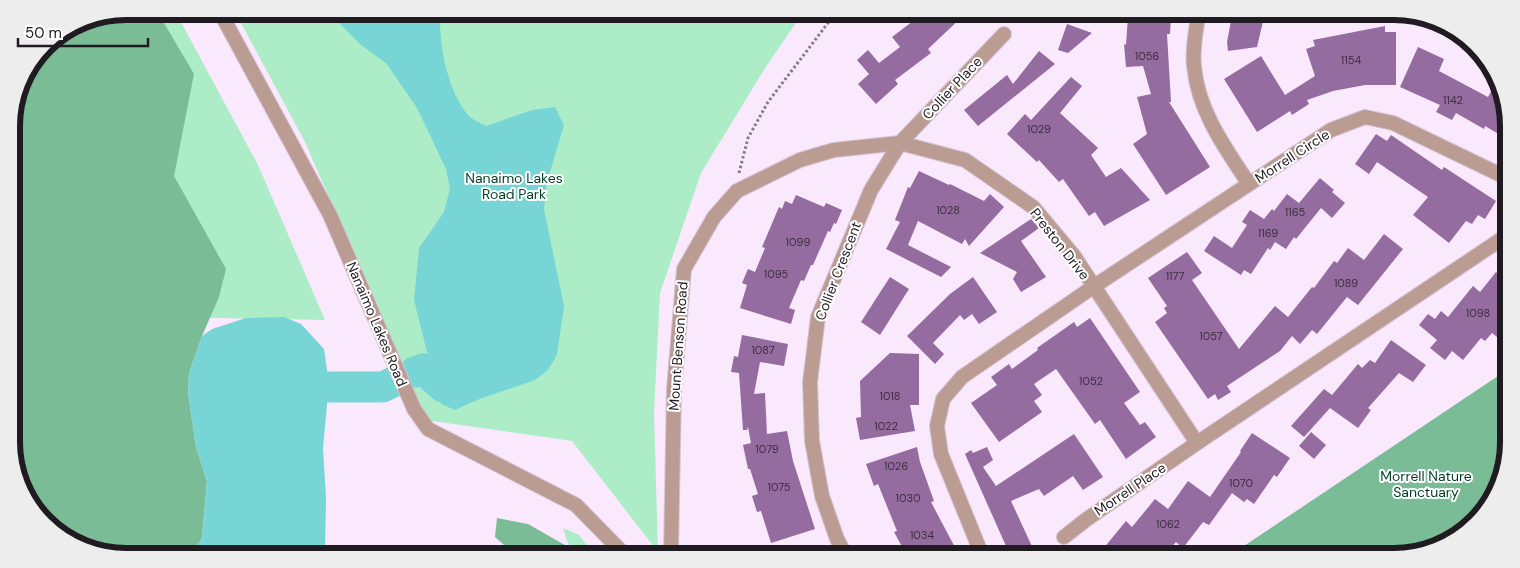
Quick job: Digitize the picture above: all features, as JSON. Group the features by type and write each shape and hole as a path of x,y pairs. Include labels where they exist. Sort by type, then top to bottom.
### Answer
{"street":[{"name":"Nanaimo Lakes Road","path":"224,20 330,215 414,409 428,429 576,505 618,548"},
{"path":"1198,20 1194,66 1200,95 1209,120 1249,184"},
{"name":"Collier Place","path":"900,143 1004,34"},
{"name":"Morrell Circle","path":"1093,287 1331,130 1365,117 1393,123 1500,175"},
{"name":"Preston Drive","path":"769,174 800,160 834,150 900,143 965,160 1032,206 1074,256 1198,443"},
{"name":"Collier Crescent","path":"842,548 822,496 812,441 810,382 818,317 871,190 900,143"},
{"name":"Mount Benson Road","path":"671,548 674,390 684,269 714,216 738,191 769,174"},
{"path":"1198,443 1500,240"},
{"path":"979,548 941,454 937,426 943,399 962,377 1093,287"},
{"name":"Morrell Place","path":"1064,537 1087,519 1198,443"}],"path":[{"path":"734,195 748,138 768,102 830,20"}],"green space":[{"path":"119,20 180,20 258,165 325,320 174,317 92,542 79,537 56,522 38,501 26,476 21,456 20,119 28,85 46,56 73,34 105,22"},
{"path":"119,20 162,20 194,74 174,176 226,269 219,297 189,373 188,393 196,447 207,481 202,538 195,548 126,548 98,544 79,537 56,522 46,512 31,489 22,463 20,442 21,112 28,85 46,56 73,34 105,22"},
{"name":"Nanaimo Lakes Road Park","path":"239,20 798,20 765,68 701,173 660,293 654,413 658,548 655,548 572,441 426,420 305,142"},
{"name":"Morrell Nature Sanctuary","path":"1500,375 1500,442 1498,463 1486,495 1478,507 1459,526 1441,537 1428,542 1401,548 1241,548"},
{"path":"497,518 528,524 570,548 507,548 495,537"},
{"path":"563,528 579,535 589,548 571,548"}],"shaded area":[{"path":"440,20 443,53 455,94 469,116 486,126 532,110 555,107 564,125 547,182 544,209 564,306 557,355 548,370 535,380 482,398 455,410 441,404 443,387 428,356 414,300 419,248 444,212 450,189 446,169 417,108 386,63 361,45 337,21"},
{"path":"284,317 301,324 324,349 329,383 323,448 326,497 325,548 194,548 202,538 207,481 196,447 188,393 189,373 202,336 212,329 246,318"}],"building":[{"path":"914,20 959,20 928,49 931,53 895,80 898,84 876,104 858,84 869,74 857,60 868,50 879,63 900,47 892,37"},
{"path":"1128,20 1171,20 1170,34 1167,34 1171,102 1169,102 1210,167 1166,195 1133,144 1147,134 1137,97 1151,94 1143,66 1126,67 1124,44 1126,45"},
{"path":"1231,20 1263,20 1257,47 1228,51 1227,42"},
{"path":"1067,24 1092,33 1068,53 1058,50"},
{"path":"1385,26 1385,32 1396,32 1396,85 1365,85 1333,91 1307,100 1309,104 1292,115 1290,111 1257,132 1224,79 1261,56 1285,95 1315,76 1306,49 1315,46 1313,40"},
{"path":"1418,47 1444,59 1439,71 1488,97 1493,88 1499,112 1500,135 1485,126 1484,129 1456,113 1452,120 1436,112 1440,105 1400,87"},
{"path":"1039,51 1055,64 978,126 964,110 1007,75 1013,84"},
{"path":"1071,77 1082,86 1060,113 1098,148 1091,155 1106,177 1121,168 1150,200 1104,226 1095,212 1089,216 1063,179 1059,182 1039,160 1037,162 1007,134 1025,114 1031,120"},
{"path":"1376,134 1387,141 1391,135 1442,170 1444,167 1496,201 1485,219 1478,215 1472,224 1466,221 1449,243 1413,215 1428,197 1377,162 1369,174 1355,164"},
{"path":"919,171 984,201 990,194 1004,207 969,246 965,239 962,244 918,221 908,245 951,267 941,277 886,249 900,222 895,220 908,187 910,188"},
{"path":"1320,178 1345,203 1332,218 1321,208 1296,239 1294,237 1286,249 1275,242 1270,250 1268,248 1251,274 1244,270 1241,275 1204,251 1214,236 1232,248 1247,225 1242,222 1250,210 1264,219 1272,209 1274,211 1287,194 1299,203"},
{"path":"796,195 824,207 826,203 842,210 836,224 834,223 830,232 828,231 804,281 801,280 789,308 795,310 791,324 740,308 747,285 742,283 748,269 755,272 765,248 762,247 779,207 782,209 785,201 792,204"},
{"path":"1031,219 1039,228 1021,241 1046,277 1021,292 1013,279 1017,272 980,253"},
{"path":"1384,234 1403,249 1358,305 1347,297 1317,334 1312,330 1300,344 1292,336 1280,351 1227,386 1231,392 1218,400 1215,394 1208,399 1155,322 1167,313 1164,308 1167,306 1148,278 1187,252 1202,273 1192,280 1239,349 1275,306 1288,317 1312,287 1314,288 1334,261 1337,263 1348,248 1364,260"},
{"path":"1496,272 1500,276 1500,333 1497,337 1492,333 1485,341 1481,338 1463,360 1452,351 1445,360 1430,348 1437,340 1419,325 1428,314 1435,319 1441,311 1448,317 1473,286 1480,292"},
{"path":"890,277 909,289 880,335 861,322"},
{"path":"973,277 997,312 979,324 972,314 964,320 960,315 933,343 944,354 935,364 907,336 950,294"},
{"path":"1090,318 1140,392 1124,403 1140,425 1145,422 1156,437 1126,459 1100,420 1095,424 1056,369 1034,384 1042,395 1034,401 1042,412 999,442 971,403 997,385 991,377 1009,364 1012,369 1038,350 1037,348 1074,322 1077,327"},
{"path":"742,335 788,344 784,366 760,362 754,394 765,393 767,434 787,431 793,461 815,529 771,543 761,511 757,512 752,496 758,494 750,469 748,469 743,445 751,443 748,427 747,430 743,430 739,373 731,372 734,356 738,357"},
{"path":"1391,340 1426,365 1413,382 1399,373 1368,408 1371,410 1358,428 1330,408 1304,437 1291,426 1324,389 1332,395 1358,364 1362,368 1370,360 1375,363"},
{"path":"890,353 919,354 919,405 910,405 915,431 860,440 856,418 861,417 860,381"},
{"path":"1311,432 1326,445 1314,459 1299,446"},
{"path":"1252,433 1290,458 1277,477 1274,475 1254,504 1247,499 1244,502 1232,493 1209,525 1203,522 1183,548 1176,542 1171,548 1104,548 1126,521 1132,527 1155,499 1168,509 1188,481 1210,497"},
{"path":"1074,434 1103,477 1083,490 1073,476 1044,496 1039,489 1011,501 1033,548 1007,548 965,454 971,450 973,453 987,447 993,460 983,467 996,486"},
{"path":"917,447 920,462 934,501 931,502 955,548 903,548 894,532 897,531 878,484 874,486 866,464"}],"waterway":[{"path":"415,372 423,369 443,387"},
{"path":"329,387 383,387 399,379"}]}
